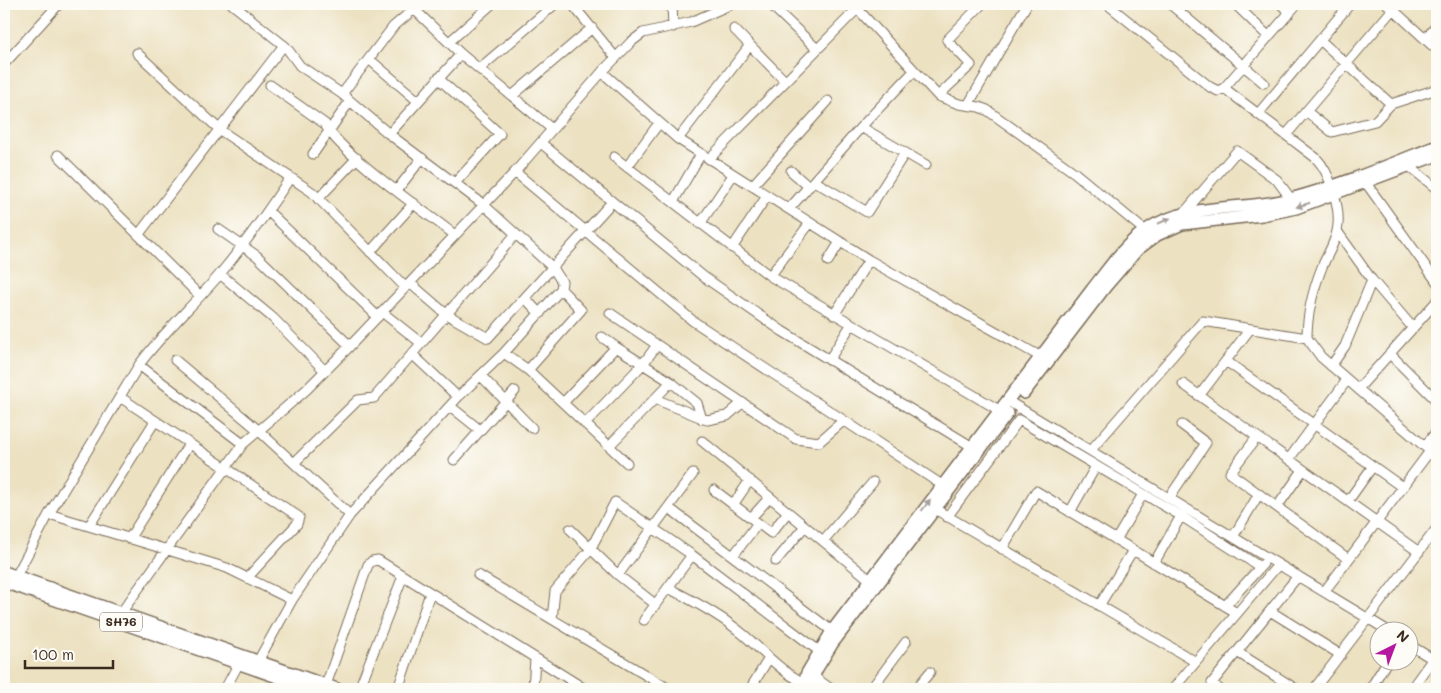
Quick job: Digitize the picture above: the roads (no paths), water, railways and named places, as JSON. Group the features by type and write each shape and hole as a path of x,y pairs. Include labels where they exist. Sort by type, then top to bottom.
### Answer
{"main road":[{"path":"808,685 832,644 874,583 946,487 1011,403 1149,234 1182,224 1285,211 1437,146"},
{"path":"1011,403 1041,357 1113,263 1149,234 1183,214 1251,207 1333,190 1366,182 1437,155"},
{"path":"808,685 819,651 832,631 935,509 971,446 1004,412"},
{"name":"SH76","path":"4,572 239,663 312,689"},
{"name":"SH76","path":"4,582 119,616 337,689"}],"street":[{"path":"4,64 59,4"},
{"path":"232,4 284,45 300,66 342,94 390,134 484,205 553,268 562,282 561,288 540,314 504,353 458,397 350,515 292,600 258,661"},
{"path":"449,42 492,4"},
{"path":"479,69 555,4"},
{"path":"572,4 616,58"},
{"path":"672,4 673,27"},
{"path":"119,616 243,444 325,371 380,315 515,172 616,58 643,34 691,22 732,4"},
{"path":"938,96 971,65 947,40 982,4"},
{"path":"968,105 1027,4"},
{"path":"1107,4 1210,87 1218,91 1224,88 1297,4"},
{"path":"1170,4 1264,83"},
{"path":"1235,4 1269,36"},
{"path":"1281,4 1290,13"},
{"path":"1258,114 1350,4"},
{"path":"771,5 817,49"},
{"path":"672,202 705,157 786,81 857,5 938,96 950,102 987,110 1149,234"},
{"path":"342,94 393,27 412,6 461,54 552,129"},
{"path":"1286,135 1346,64 1390,6 1437,50"},
{"path":"1425,39 1437,24"},
{"path":"512,96 592,28"},
{"path":"734,30 786,81"},
{"path":"1320,40 1391,104"},
{"path":"138,234 284,45"},
{"path":"678,140 750,45"},
{"path":"137,53 220,130 318,199 370,252 407,285 446,314 488,338 612,202"},
{"path":"390,134 461,54"},
{"path":"369,59 418,101"},
{"path":"789,210 861,127 914,71"},
{"path":"602,72 678,140 869,260 1041,357"},
{"path":"438,78 500,134 455,184"},
{"path":"270,85 325,124 329,133 357,158 455,235"},
{"path":"1224,88 1320,163 1333,190 1338,219 1337,231 1312,294 1307,338 1320,357 1431,451"},
{"path":"1306,112 1332,132 1375,121 1391,104 1437,89"},
{"path":"313,154 350,101"},
{"path":"752,186 828,101"},
{"path":"627,167 659,122"},
{"path":"861,127 926,165"},
{"path":"541,143 704,277 782,331 971,446"},
{"path":"1183,214 1237,151 1277,180 1291,199"},
{"path":"791,170 811,184 867,212 905,153"},
{"path":"58,155 200,296"},
{"path":"614,157 770,276 834,315 1004,412"},
{"path":"318,199 357,158"},
{"path":"397,190 422,158"},
{"path":"1409,166 1437,189"},
{"path":"515,172 693,321 946,487"},
{"path":"700,224 733,174"},
{"path":"16,576 50,514 139,365 156,342 220,274 268,211 290,178"},
{"path":"1366,182 1437,282"},
{"path":"732,248 767,196"},
{"path":"370,252 414,203"},
{"path":"268,211 380,315 421,343"},
{"path":"770,276 810,223"},
{"path":"218,229 257,256 350,346"},
{"path":"1337,231 1372,280 1413,328"},
{"path":"294,463 358,400 374,398 516,234"},
{"path":"828,261 840,242"},
{"path":"834,315 869,260"},
{"path":"220,274 273,318 325,371"},
{"path":"1331,366 1345,346 1372,280"},
{"path":"528,370 581,310 561,288"},
{"path":"525,298 540,314"},
{"path":"1358,389 1437,301"},
{"path":"610,314 796,439 819,442 843,421"},
{"path":"1091,450 1203,321 1307,338"},
{"path":"829,360 852,325"},
{"path":"1199,396 1250,329"},
{"path":"602,337 671,382 697,403 702,418"},
{"path":"585,424 643,364 657,345"},
{"path":"564,404 616,347"},
{"path":"504,353 528,370 627,463"},
{"path":"412,354 458,397"},
{"path":"1390,354 1437,401"},
{"path":"175,360 258,430 350,515"},
{"path":"1226,361 1402,487"},
{"path":"139,365 243,444"},
{"path":"481,376 532,428"},
{"path":"1289,460 1347,380"},
{"path":"609,446 671,382"},
{"path":"1183,384 1419,552"},
{"path":"454,460 515,391"},
{"path":"120,397 299,517 297,524 247,578"},
{"path":"655,399 708,420 727,416 742,403"},
{"path":"1011,403 1369,620 1437,528"},
{"path":"450,406 480,430"},
{"path":"947,517 1019,420 1181,516 1260,567"},
{"path":"89,526 155,421"},
{"path":"1169,498 1206,443 1182,425"},
{"path":"1324,592 1431,451 1437,431"},
{"path":"1257,437 1230,473 1348,558"},
{"path":"702,441 874,583"},
{"path":"129,538 189,444"},
{"path":"1070,512 1096,466"},
{"path":"1348,501 1373,466"},
{"path":"1277,507 1303,470"},
{"path":"618,575 693,474"},
{"path":"733,505 750,480"},
{"path":"823,541 873,482"},
{"path":"714,490 771,533 788,512"},
{"path":"1002,549 1036,492 1237,614"},
{"path":"1116,540 1144,494"},
{"path":"1234,537 1259,494"},
{"path":"733,556 770,497"},
{"path":"552,619 555,591 590,550 615,502 692,555 819,651"},
{"path":"669,508 832,631"},
{"path":"935,509 1196,662"},
{"path":"50,514 226,568 292,600"},
{"path":"1154,563 1181,516"},
{"path":"776,561 805,526"},
{"path":"570,529 618,575 655,604"},
{"path":"1099,606 1133,550"},
{"path":"644,620 692,555"},
{"path":"1225,606 1268,558"},
{"path":"326,685 368,565 372,561 378,560 585,689"},
{"path":"1174,689 1278,565"},
{"path":"478,575 669,689"},
{"path":"359,689 403,576"},
{"path":"1216,688 1212,683 1298,576"},
{"path":"668,588 692,600 743,634 769,658 808,685 831,689"},
{"path":"398,689 430,593"},
{"path":"1270,611 1341,655"},
{"path":"1314,689 1368,621"},
{"path":"871,689 906,642"},
{"path":"1411,689 1436,658 1418,649"},
{"path":"1237,652 1296,689"},
{"path":"750,689 769,658"},
{"path":"533,689 535,659"},
{"path":"226,689 239,663"},
{"path":"1370,689 1382,670"},
{"path":"916,689 930,672"}]}
